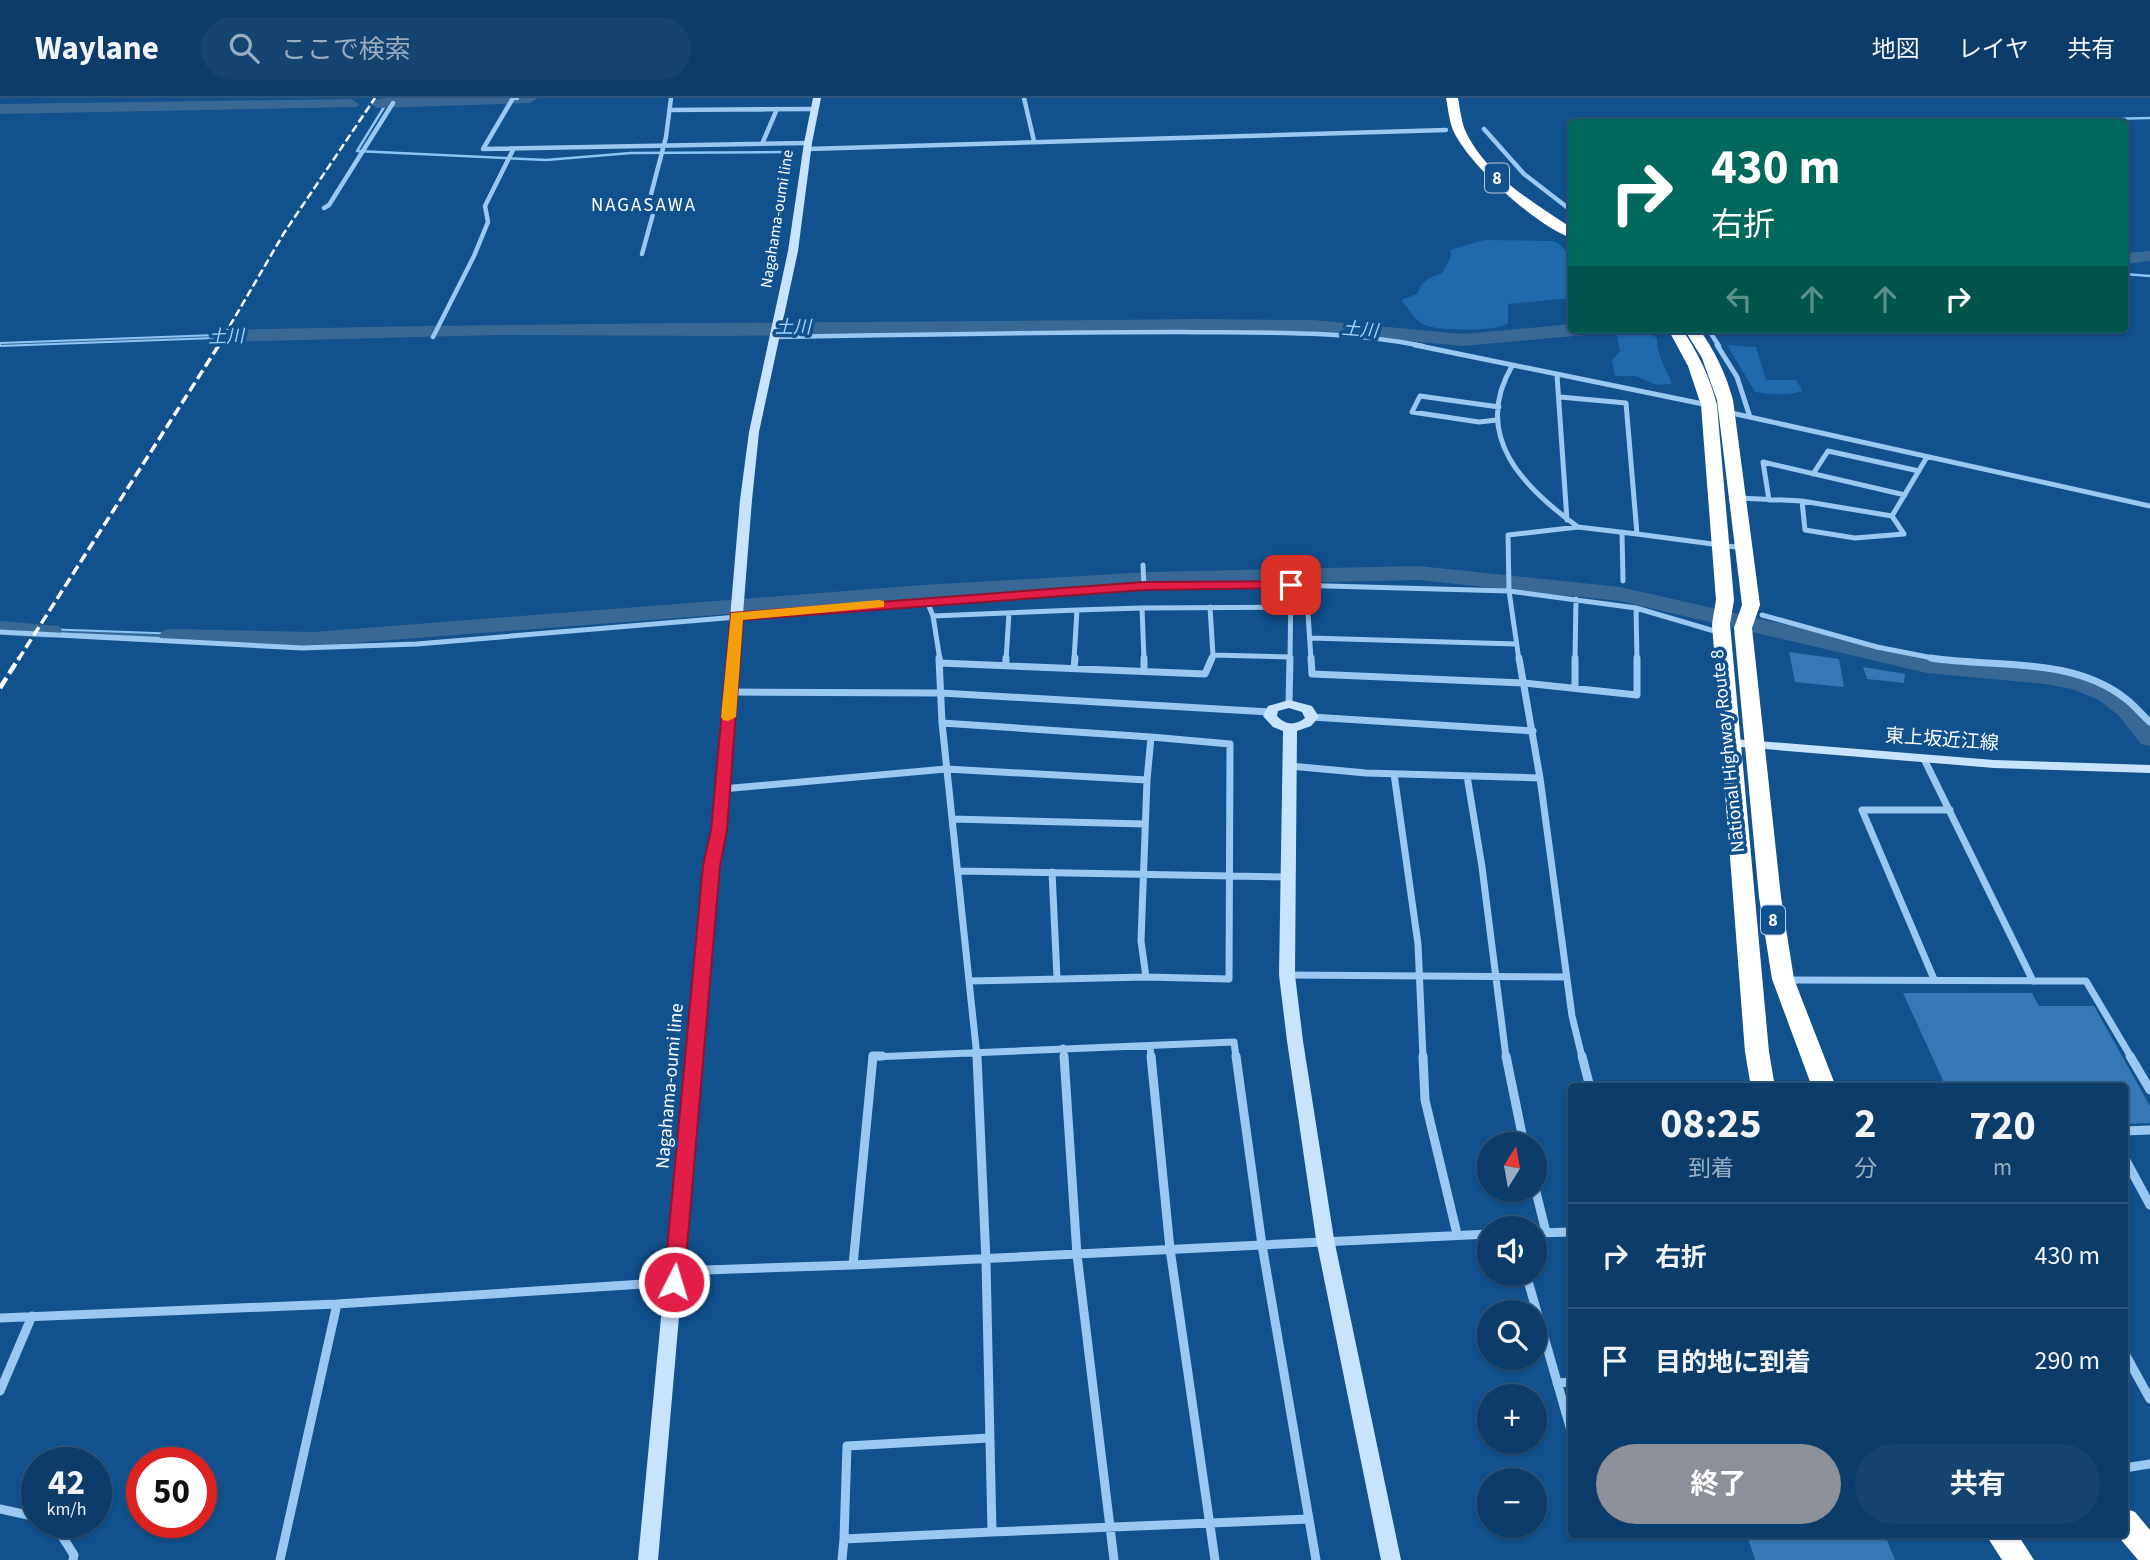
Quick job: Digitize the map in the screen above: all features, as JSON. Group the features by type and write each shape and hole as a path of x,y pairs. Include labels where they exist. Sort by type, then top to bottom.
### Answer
{"highway":[{"name":"8","path":"1452,98 1458,129 1472,151 1529,205 1568,231"},
{"name":"8","path":"1466,98 1469,117 1486,150 1505,171 1568,220"},
{"name":"National Highway Route 8","path":"1697,337 1709,405 1722,547 1725,600 1721,629 1733,743 1757,1052 1762,1083"},
{"name":"National Highway Route 8","path":"1697,337 1723,385 1744,548 1756,610 1743,628 1770,897 1783,979 1822,1083"},
{"path":"2128,1526 2150,1552"},
{"path":"2003,1538 2019,1560"}],"main road":[{"name":"Nagahama-oumi line","path":"648,1560 711,866 719,830 754,432 780,321 817,98"},
{"path":"1289,704 1302,706 1312,717 1303,726 1290,728 1274,722 1270,712 1277,706 1289,704"},
{"path":"1290,728 1287,975 1325,1239 1391,1560"},
{"name":"東上坂近江線","path":"1733,743 1924,759 2092,769 2150,769"}],"street":[{"path":"517,98 513,98 483,149 762,144 808,146 1446,130"},
{"path":"642,254 656,203 649,202 667,145 666,122 671,98"},
{"path":"1024,98 1034,141"},
{"path":"324,208 329,205 393,103"},
{"path":"762,144 777,109"},
{"path":"670,110 814,109"},
{"path":"1484,129 1500,150 1546,194 1568,208"},
{"path":"433,337 474,256 488,222 485,206 513,150"},
{"path":"776,336 1115,332 1311,334 1397,341 1709,405"},
{"path":"1697,337 1737,377 1750,417"},
{"path":"1512,366 1504,377 1497,420 1506,457 1553,510 1578,527"},
{"path":"1557,374 1567,520"},
{"path":"1497,420 1479,422 1412,412 1420,396 1499,407"},
{"path":"1560,397 1626,403 1637,534"},
{"path":"1727,412 2150,506"},
{"path":"1813,474 1828,451 1919,471"},
{"path":"1892,516 1927,457"},
{"path":"1769,500 1763,462 1905,495"},
{"path":"1739,498 1802,501 1892,516 1904,534 1855,538 1805,530 1802,501"},
{"path":"1589,1083 1572,1016 1533,731 1516,644 1509,589 1511,568 1508,536 1578,527 1744,548"},
{"path":"1622,532 1623,581"},
{"path":"1311,563 1306,584 1312,674 1523,683 1637,695 1636,608"},
{"path":"1143,565 1144,586"},
{"path":"0,632 302,648 417,644 736,616 1144,586 1306,584 1509,589 1636,608 1721,629"},
{"path":"1289,704 1291,585"},
{"path":"1575,688 1576,599"},
{"path":"927,601 933,615 940,663 946,769 977,1053 986,1261 992,1532"},
{"path":"940,663 1006,663 1205,674 1213,655 1210,607"},
{"path":"933,615 1142,608 1291,607"},
{"path":"1142,608 1144,670"},
{"path":"1074,668 1077,610"},
{"path":"1756,610 1919,656 2048,667 2086,676 2134,702 2150,722"},
{"path":"1006,663 1009,613"},
{"path":"1310,638 1516,644"},
{"path":"1213,655 1290,657"},
{"path":"730,692 941,693 1270,712"},
{"path":"1312,717 1533,731"},
{"path":"942,723 1230,744 1228,979 1146,977 969,981"},
{"path":"1146,977 1141,941 1151,737"},
{"path":"1924,759 2033,981"},
{"path":"1289,765 1394,774 1540,778"},
{"path":"722,789 946,769 1147,779"},
{"path":"1394,774 1418,944 1425,1100 1457,1234"},
{"path":"1467,776 1486,896 1493,975 1508,1085 1521,1132"},
{"path":"1934,979 1862,810 1950,810"},
{"path":"953,818 1145,824"},
{"path":"959,871 1288,877"},
{"path":"1052,872 1057,978"},
{"path":"1287,975 1566,977"},
{"path":"1783,979 2086,981 2150,1090"},
{"path":"853,1265 873,1056 1234,1042 1262,1245 1316,1560"},
{"path":"1150,1046 1170,1249 1215,1560"},
{"path":"1063,1048 1077,1255 1114,1560"},
{"path":"2128,1131 2150,1130"},
{"path":"2129,1178 2150,1205"},
{"path":"1547,1232 1568,1232"},
{"path":"0,1318 337,1304 853,1265 986,1261 1325,1239 1477,1234"},
{"path":"1529,1286 1568,1420"},
{"path":"281,1560 337,1304"},
{"path":"0,1391 32,1316"},
{"path":"2128,1359 2150,1399"},
{"path":"1557,1383 1568,1382"},
{"path":"842,1560 847,1446 989,1438"},
{"path":"2128,1467 2150,1464"},
{"path":"0,1509 21,1514"},
{"path":"844,1539 1309,1519"},
{"path":"63,1538 74,1555 73,1560"}],"shaded area":[{"path":"1484,240 1558,243 1568,252 1568,298 1508,304 1508,323 1492,328 1454,329 1424,325 1401,300 1417,294 1426,280 1442,273 1451,256 1450,250"},
{"path":"1616,333 1649,333 1657,338 1660,357 1672,384 1657,385 1635,376 1615,376 1612,360 1620,351"},
{"path":"1727,345 1756,347 1766,380 1796,380 1803,391 1791,394 1755,392"}],"water":[{"path":"267,333 266,336 0,346 0,343"},
{"path":"16,628 209,635 206,640 10,631"}],"building":[{"path":"1789,652 1839,659 1844,687 1795,682"},
{"path":"1863,667 1905,674 1904,683 1867,679"},
{"path":"1903,993 2032,993 2039,1006 2094,1006 2150,1106 2150,1123 2128,1124 2128,1083 1944,1083"},
{"path":"1748,1538 1886,1538 1895,1560 1755,1560"}],"waterway":[{"path":"377,103 530,98"},
{"path":"0,109 351,104"},
{"path":"386,104 357,151 546,160 631,153 785,152"},
{"path":"2106,119 2150,118"},
{"name":"土川","path":"2128,259 2150,256"},
{"path":"2128,274 2150,276"},
{"name":"土川","path":"227,336 499,329 724,330 1197,325 1313,326 1463,340 1568,331"},
{"path":"171,636 314,639 923,592 1150,579 1419,573 1620,594 1927,665 2046,676 2079,683 2108,695 2128,710 2150,738"},
{"path":"0,628 50,631"}],"railway":[{"path":"218,346 284,233 375,98"},
{"path":"18,660 219,345"},
{"path":"0,688 19,658"}],"slow traffic":[{"path":"728,717 736,616 879,604"}],"district":[{"name":"NAGASAWA","path":"644,205"}],"route":[{"path":"674,1282 711,866 719,830 736,616 1144,586 1291,585"}]}
